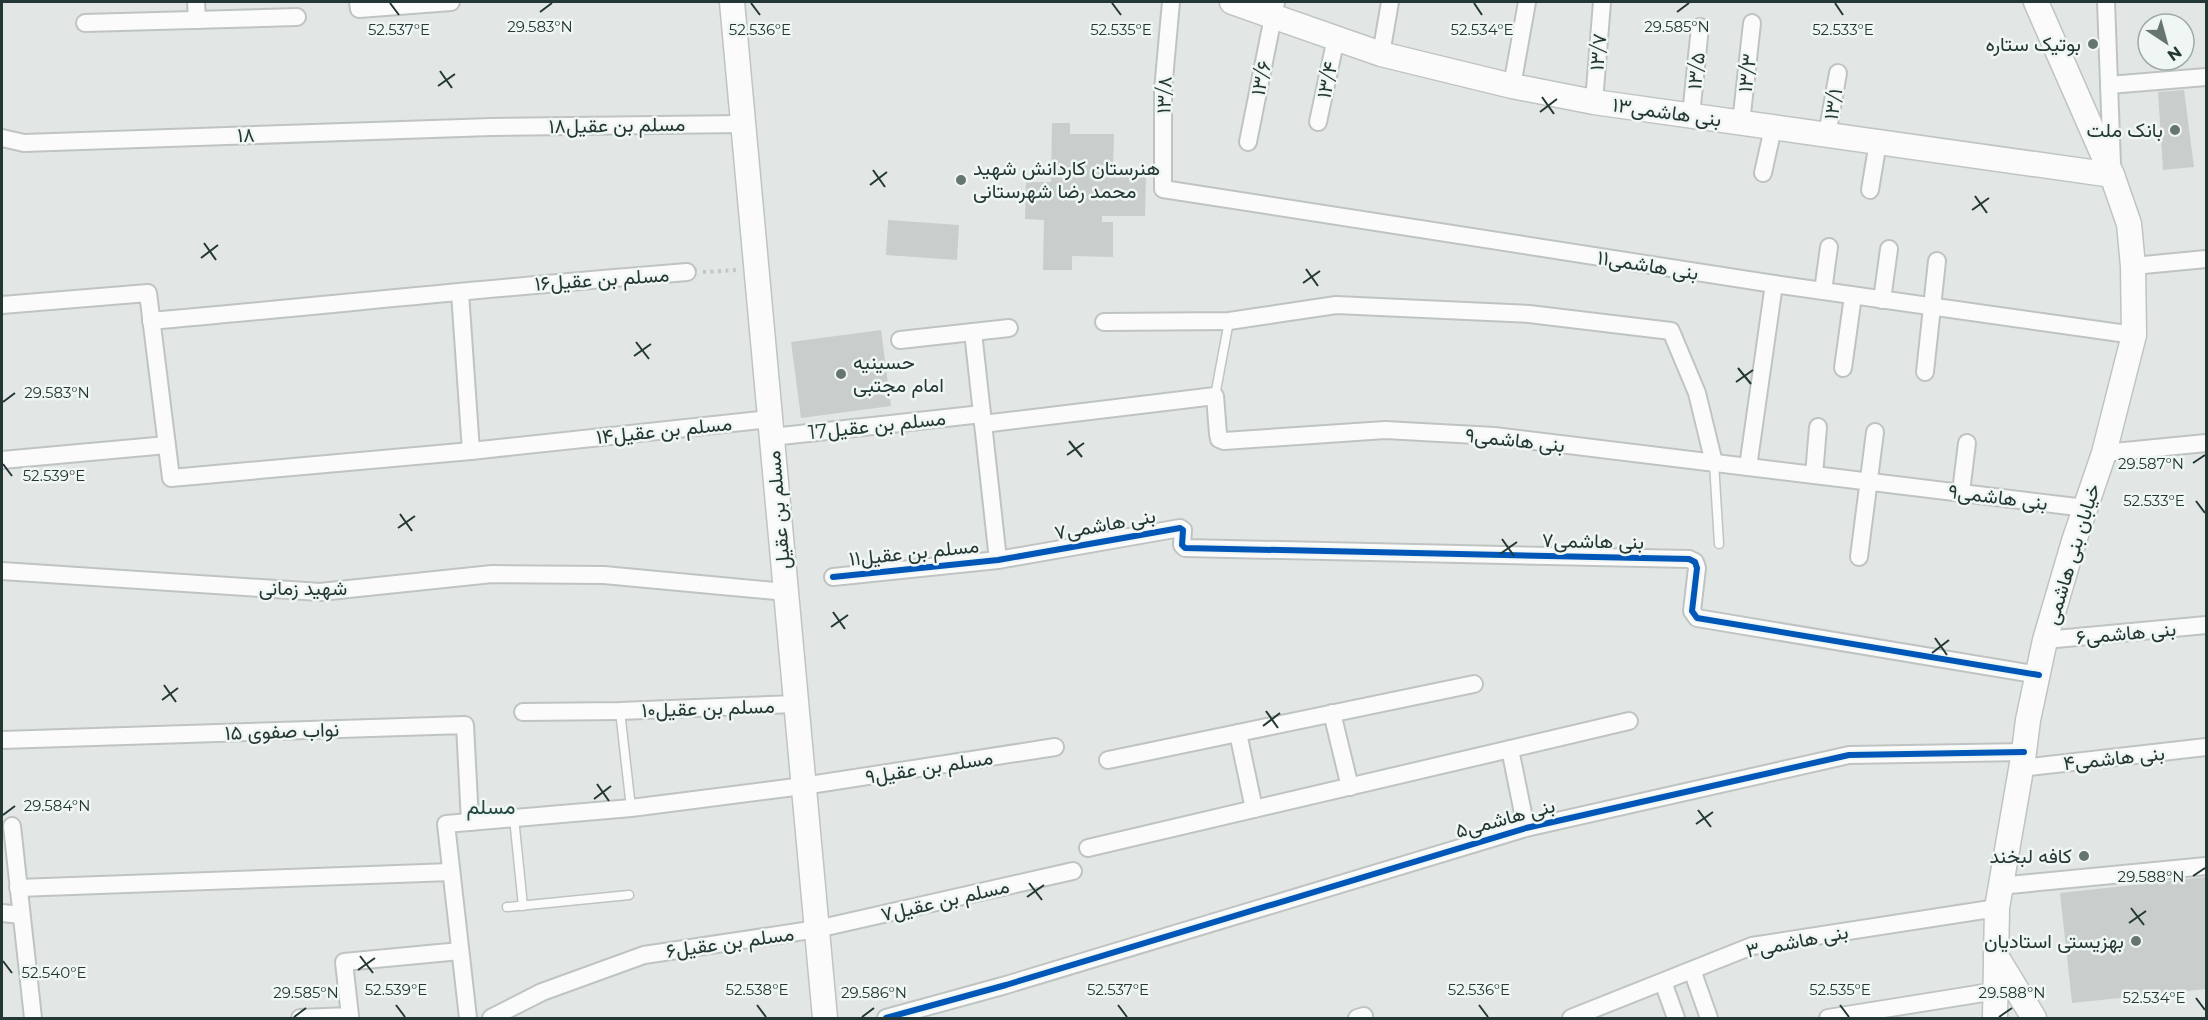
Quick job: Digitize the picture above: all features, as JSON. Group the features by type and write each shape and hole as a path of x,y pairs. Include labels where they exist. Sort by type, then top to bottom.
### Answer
{"street":[{"path":"196,2 197,20"},
{"path":"358,5 451,2"},
{"name":"مسلم بن عقیل","path":"732,2 825,1018"},
{"name":"۱۳/۸","path":"1163,189 1163,90 1171,2"},
{"name":"بنی هاشمی۱۳","path":"1232,2 1275,8 1318,33 1381,54 1512,86 1594,102 2112,175"},
{"path":"1381,54 1390,2"},
{"path":"1512,86 1527,2"},
{"name":"۱۳/۷","path":"1594,102 1602,2"},
{"name":"خیابان بنی هاشمی","path":"1995,1018 1998,897 2028,720 2045,640 2103,453 2134,335 2133,266 2129,224 2112,175 2036,2"},
{"path":"2106,2 2112,175"},
{"name":"۱۳/۶","path":"1248,142 1275,8"},
{"path":"85,23 297,17"},
{"name":"۱۳/۳","path":"1741,123 1752,23"},
{"name":"۱۳/۵","path":"1691,115 1700,27"},
{"name":"۱۳/۴","path":"1318,122 1336,38"},
{"name":"۱۳/۱","path":"1827,135 1839,74"},
{"path":"2109,85 2206,77"},
{"name":"مسلم بن عقیل۱۸","path":"491,127 743,124"},
{"name":"۱۸","path":"2,138 24,143 491,127"},
{"path":"1763,173 1773,128"},
{"path":"1870,190 1878,142"},
{"name":"بنی هاشمی۱۱","path":"1163,189 1853,296 2134,335"},
{"path":"1823,291 1829,247"},
{"path":"1882,300 1889,249"},
{"path":"2133,266 2206,260"},
{"path":"1925,372 1937,261"},
{"name":"مسلم بن عقیل۱۶","path":"151,321 687,272"},
{"path":"1748,467 1774,284"},
{"path":"2,305 148,293 167,445 2,460"},
{"path":"460,293 471,451"},
{"path":"1843,368 1853,296"},
{"path":"1104,322 1229,321 1336,305 1529,314 1671,331 1697,393 1714,463"},
{"path":"900,340 1009,328"},
{"path":"973,332 998,560"},
{"path":"983,419 1215,396"},
{"name":"بنی هاشمی۹","path":"1215,396 1218,434 1224,441 1385,430 1494,436 2085,508"},
{"name":"مسلم بن عقیل17","path":"771,428 983,419"},
{"path":"1814,475 1818,427"},
{"name":"مسلم بن عقیل۱۴","path":"167,445 171,478 557,441 771,428"},
{"path":"1859,557 1875,432"},
{"path":"2103,453 2206,442"},
{"path":"1961,492 1967,443"},
{"name":"بنی هاشمی۷","path":"998,560 1180,528 1183,530 1182,545 1185,548 1689,560 1695,562 1697,568 1692,611 1697,618 2039,675"},
{"name":"مسلم بن عقیل۱۱","path":"833,577 998,560"},
{"name":"شهید زمانی","path":"2,571 320,592 492,574 604,575 786,592"},
{"name":"۶بنی هاشمی","path":"2045,640 2206,625"},
{"path":"1108,760 1474,684"},
{"name":"مسلم بن عقیل۱۰","path":"523,712 796,705"},
{"path":"1332,713 1350,787"},
{"path":"1088,848 1629,721"},
{"name":"نواب صفوی ۱۵","path":"2,740 465,725 470,822"},
{"path":"1238,733 1254,809"},
{"name":"مسلم بن عقیل۹","path":"451,872 446,824 631,808 803,786 1054,747"},
{"name":"۴بنی هاشمی","path":"2023,760 2206,747"},
{"path":"1510,749 1526,828"},
{"name":"بنی هاشمی۵","path":"886,1018 1006,985 1526,828 1849,755 2023,760"},
{"path":"12,826 33,1018"},
{"name":"بنی هاشمی۳","path":"1571,1018 1752,946 1998,897 2206,866"},
{"name":"مسلم بن عقیل۷","path":"817,929 1073,871"},
{"path":"18,888 451,872 468,1018"},
{"path":"2,913 21,915"},
{"name":"مسلم بن عقیل۶","path":"491,1018 542,992 644,955 817,929"},
{"path":"300,1018 350,1016 344,962 460,951"},
{"path":"1996,956 2034,1018"},
{"path":"1692,970 1709,1018"},
{"path":"1663,982 1676,1018"},
{"path":"1828,1018 1996,991"}],"lane":[{"path":"1215,396 1229,321"},
{"path":"1714,463 1719,544"},
{"path":"620,711 631,808"},
{"path":"514,818 523,906"},
{"path":"507,907 629,895"}],"path":[{"path":"687,272 756,269"}],"building":[{"name":"بانک ملت","path":"2184,90 2194,167 2163,170 2158,92"},
{"path":"1052,123 1070,123 1070,134 1114,134 1113,166 1101,165 1101,177 1146,177 1145,216 1102,216 1102,222 1113,222 1113,257 1072,256 1072,270 1043,270 1044,220 1025,219 1026,182 1051,182"},
{"path":"888,220 959,225 957,260 886,255"},
{"name":"حسینیه امام مجتبی","path":"881,330 891,406 801,418 791,342"},
{"name":"بهزیستی استادیان","path":"2206,877 2206,989 2072,1003 2060,893"}],"cycle path":[{"path":"833,577 998,560 1180,528 1183,530 1182,545 1185,548 1689,559 1695,562 1697,568 1692,611 1697,618 2039,675"},
{"path":"886,1018 1006,985 1526,828 1849,755 2024,752"}],"place":[{"name":"بوتیک ستاره","path":"2093,44"},
{"name":"بانک ملت","path":"2175,130"},
{"name":"هنرستان کاردانش شهید محمد رضا شهرستانی","path":"961,180"},
{"name":"حسینیه امام مجتبی","path":"841,374"},
{"name":"کافه لبخند","path":"2084,856"},
{"name":"بهزیستی استادیان","path":"2136,941"}],"district":[{"name":"مسلم","path":"491,807"}]}
